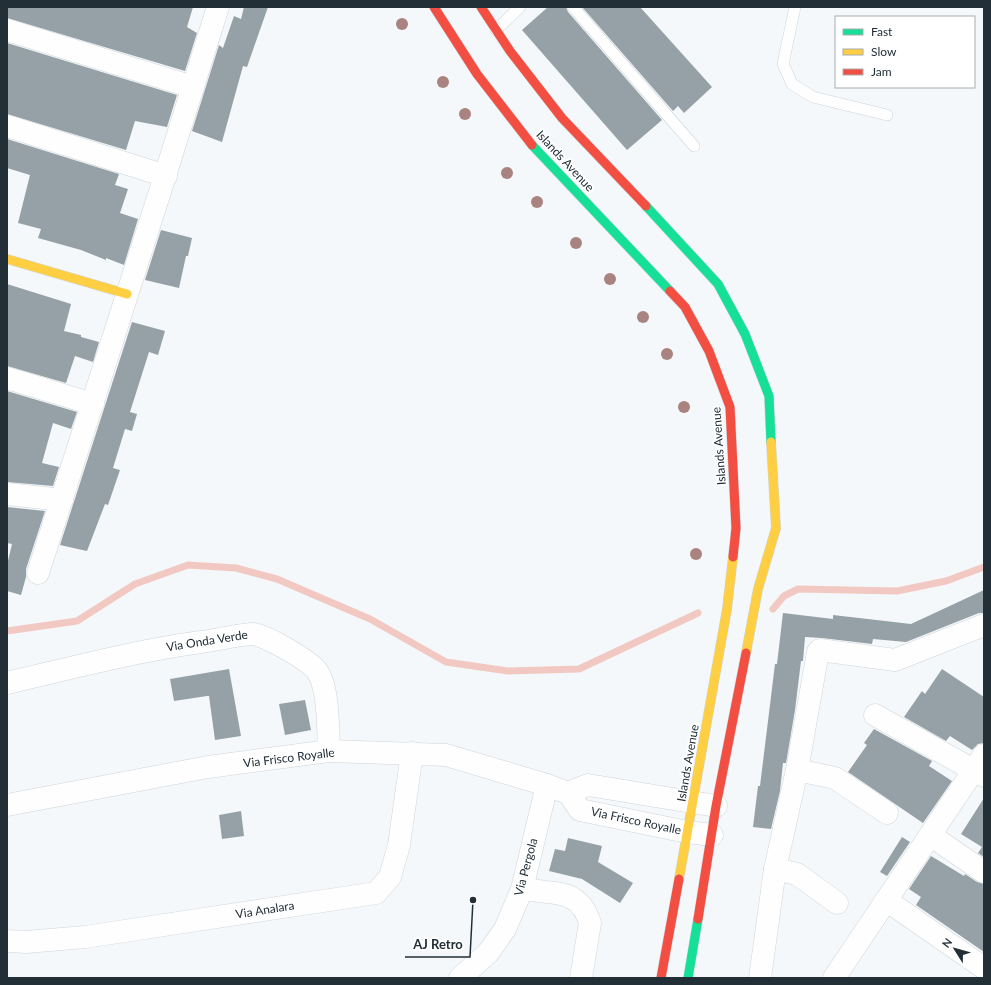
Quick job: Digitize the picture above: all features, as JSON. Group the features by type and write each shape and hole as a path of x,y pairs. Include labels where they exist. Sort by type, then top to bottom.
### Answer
{"street":[{"path":"38,573 166,176 218,7"},
{"name":"Islands Avenue","path":"434,7 477,74 531,144 686,308 709,351 730,407 736,528 727,609 694,803 687,832 661,978"},
{"path":"481,7 510,51 562,118 718,284 745,334 769,396 776,528 758,589 716,806 688,978"},
{"path":"7,30 193,87"},
{"path":"7,126 166,176"},
{"path":"7,259 127,294"},
{"path":"7,378 93,404"},
{"path":"7,494 62,500"},
{"path":"760,978 775,869 797,770 816,654 820,650 895,660 984,625"},
{"name":"Via Onda Verde","path":"7,683 167,647 253,634 272,641 293,653 317,670 323,681 326,697 329,752"},
{"path":"842,975 886,900 930,835 981,767 875,714"},
{"name":"Via Frisco Royalle","path":"7,805 208,768 329,752 446,754 568,793 580,810 687,832 712,835"},
{"name":"Via Analara","path":"7,941 26,942 85,937 376,893 390,877 399,845 412,753"},
{"path":"797,770 835,778 887,813"},
{"name":"Via Pergola","path":"460,978 488,953 505,929 522,889 546,785"},
{"path":"568,793 588,785 716,806"},
{"path":"930,835 984,872"},
{"path":"775,869 797,874 837,903"},
{"path":"522,889 572,897 588,915 590,923 581,978"},
{"path":"886,900 984,968"},
{"path":"980,978 984,972"}],"lane":[{"path":"496,30 520,7"},
{"path":"573,7 694,146"},
{"path":"795,7 783,64 792,84 813,97 887,115"}],"building":[{"path":"7,7 193,7 187,27 197,33 185,71 7,18"},
{"path":"244,7 268,7 247,67 243,66 222,142 192,131 219,45 223,48 234,16 241,19"},
{"path":"548,7 566,7 568,12 662,120 627,150 522,30"},
{"path":"582,7 640,7 712,87 684,113 678,106 673,111"},
{"path":"7,43 177,95 167,127 135,121 126,150 7,114"},
{"path":"7,139 119,174 115,185 128,189 120,213 138,219 124,265 106,258 106,260 81,250 38,238 41,229 18,223 30,175 7,168"},
{"path":"161,230 192,238 188,256 186,256 179,288 145,280"},
{"path":"7,284 71,304 64,331 81,335 81,337 99,342 93,362 75,356 66,383 7,366"},
{"path":"132,322 165,331 158,355 149,352 130,412 137,414 132,431 125,429 113,468 120,470 108,505 105,504 87,551 60,545"},
{"path":"7,391 77,412 71,429 53,423 42,463 59,467 53,486 7,482"},
{"path":"7,507 45,511 26,569 26,577 21,595 7,591 7,565 12,544 7,543"},
{"path":"984,590 984,613 979,613 906,642 873,639 872,644 805,637 803,661 801,661 786,763 783,763 780,791 771,829 753,827 758,786 760,786 775,664 777,664 783,613 833,619 833,615 911,624"},
{"path":"229,669 241,736 215,740 209,696 174,701 170,679"},
{"path":"942,669 984,697 984,743 978,744 972,750 950,736 946,741 904,717 922,691 925,694"},
{"path":"305,700 311,730 285,735 279,704"},
{"path":"874,729 932,761 929,766 952,781 923,823 848,772 867,745 864,743"},
{"path":"984,798 984,857 978,853 982,847 961,834"},
{"path":"241,811 244,836 222,839 219,815"},
{"path":"902,837 910,842 887,876 880,872"},
{"path":"568,838 602,846 598,862 633,883 620,903 582,879 549,871 555,849 565,851"},
{"path":"931,856 964,876 965,874 977,882 984,884 984,952 916,905 921,897 909,889"}],"waterway":[{"path":"7,631 77,621 135,584 188,565 236,568 277,579 370,619 446,662 508,671 579,669 698,613"},
{"path":"773,609 784,596 798,589 897,591 946,581 984,567"}],"traffic: fast":[{"path":"532,145 670,291"},
{"path":"646,206 718,284 745,334 769,396 771,442"},
{"path":"688,978 698,919"}],"traffic: slow":[{"path":"7,259 127,294"},
{"path":"746,653 758,589 776,528 771,442"},
{"path":"679,879 727,609 733,557"}],"traffic: jam":[{"path":"434,7 477,74 532,145"},
{"path":"481,7 510,51 562,118 646,206"},
{"path":"670,291 685,307 709,351 730,407 736,528 733,557"},
{"path":"698,919 716,806 746,653"},
{"path":"661,978 679,879"}],"place":[{"name":"AJ Retro","path":"473,900"}]}
